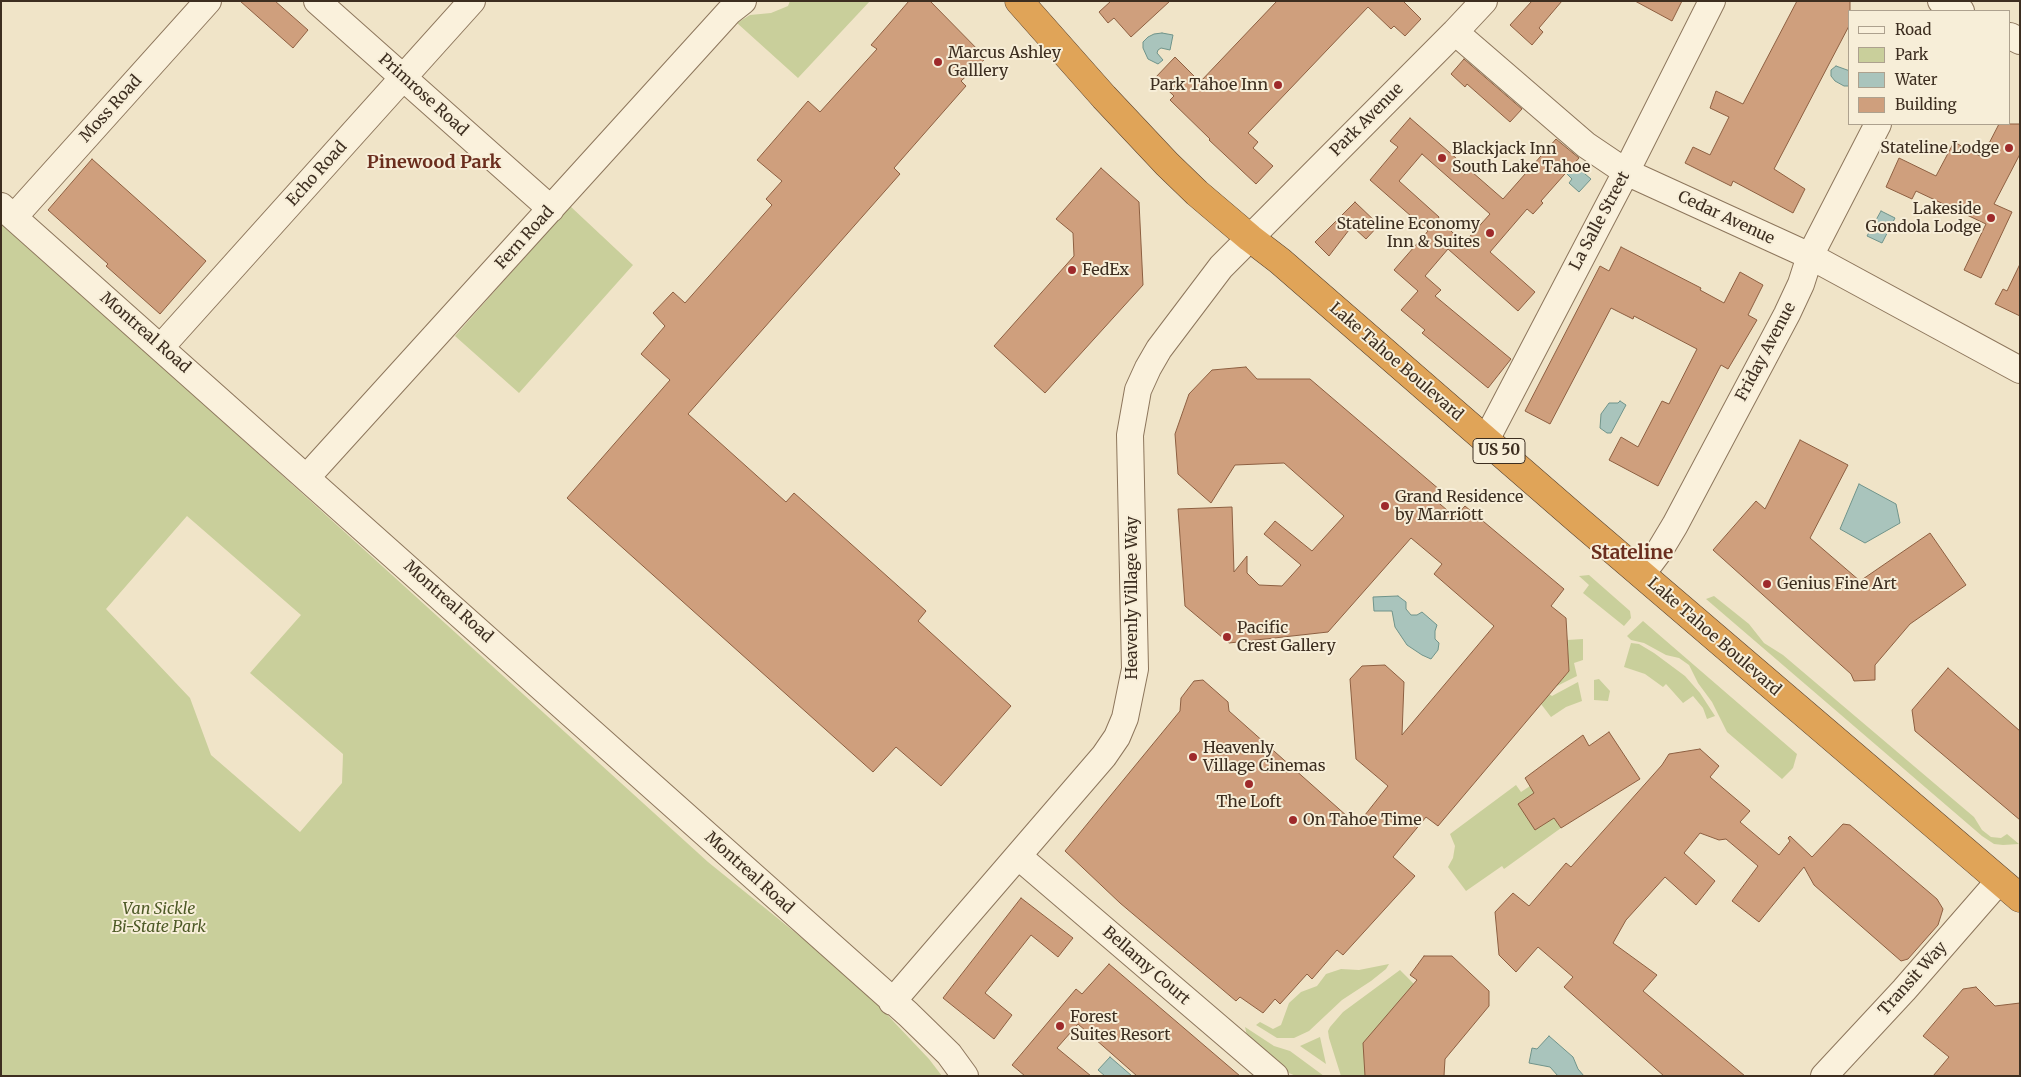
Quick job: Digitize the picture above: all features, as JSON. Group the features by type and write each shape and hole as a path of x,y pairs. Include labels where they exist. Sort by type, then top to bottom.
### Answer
{"highway":[{"name":"Lake Tahoe Boulevard","path":"1019,1 1104,97 1197,193 1250,238 1280,260 1486,440 2020,898"}],"street":[{"name":"Moss Road","path":"8,212 208,1"},
{"name":"Primrose Road","path":"316,1 551,209"},
{"name":"Echo Road","path":"161,347 472,1"},
{"name":"Fern Road","path":"308,477 729,12 743,1"},
{"name":"Park Avenue","path":"1250,238 1484,1"},
{"name":"La Salle Street","path":"1486,440 1626,172 1712,1"},
{"path":"1940,1 1959,10"},
{"name":"Cedar Avenue","path":"1455,32 1586,145 1626,172 1810,256 2020,370"},
{"name":"Friday Avenue","path":"1642,574 1660,550 1675,525 1787,314 1801,284 1810,256 1877,125"},
{"name":"Montreal Road","path":"8,212 308,477 892,1002 908,1014 943,1048 965,1076"},
{"name":"Heavenly Village Way","path":"892,1002 1104,756 1125,718 1135,669 1130,435 1138,390 1148,368 1168,337 1221,267 1250,238"},
{"name":"Bellamy Court","path":"1018,856 1275,1076"},
{"name":"Transit Way","path":"1824,1076 1904,990 1999,881"}],"green space":[{"path":"790,1 870,1 798,78 737,23 750,15 771,13 788,6"},
{"path":"570,206 633,265 519,393 455,336"},
{"name":"Van Sickle Bi-State Park","path":"1,220 708,862 807,942 877,1004 929,1059 942,1076 1,1076","holes":["187,516 301,615 250,673 343,754 342,783 300,832 211,755 190,698 106,609"]},
{"path":"1589,575 1630,611 1631,618 1624,626 1583,593 1589,585 1579,576"},
{"path":"1714,596 1749,624 1764,643 1783,655 1974,817 1982,830 1991,837 2001,838 2007,834 2019,844 1994,844 1982,836 1706,599"},
{"path":"1643,621 1797,754 1793,768 1782,779 1727,732 1712,702 1698,683 1689,665 1679,658 1666,655 1644,643 1631,640 1627,636"},
{"path":"1583,639 1583,660 1574,663 1577,676 1555,687 1569,671 1567,640"},
{"path":"1631,643 1639,644 1654,653 1685,676 1700,693 1715,716 1707,719 1703,708 1693,696 1683,703 1666,684 1663,687 1645,674 1624,667"},
{"path":"1599,679 1610,691 1608,701 1594,700 1594,680"},
{"path":"1578,682 1582,701 1566,707 1551,717 1541,704 1549,694 1552,696"},
{"path":"1516,785 1521,792 1530,786 1535,793 1535,830 1554,817 1561,828 1504,869 1502,866 1466,891 1448,867 1453,858 1455,846 1450,834"},
{"path":"1389,964 1386,969 1371,981 1342,1000 1309,1031 1294,1038 1277,1038 1256,1025 1260,1022 1273,1029 1281,1025 1289,1003 1301,992 1317,986 1326,974 1341,969 1359,970"},
{"path":"1400,970 1414,984 1365,1076 1341,1076 1329,1038 1328,1031 1330,1027 1343,1012"},
{"path":"1245,1027 1274,1046 1290,1051 1324,1076 1296,1076 1284,1071 1248,1040"},
{"path":"1320,1037 1326,1064 1300,1046"}],"water":[{"path":"1154,34 1173,35 1170,50 1161,48 1158,50 1157,53 1163,60 1158,64 1148,59 1143,48 1143,42"},
{"path":"1836,66 1848,70 1848,86 1835,81 1831,76 1831,70"},
{"path":"1573,164 1591,179 1579,192 1569,183 1572,179 1566,173"},
{"path":"1881,211 1895,218 1882,243 1867,236"},
{"path":"1620,401 1626,405 1611,433 1607,433 1600,428 1601,414 1609,403 1618,403"},
{"path":"1859,484 1896,504 1900,523 1865,543 1840,529"},
{"path":"1398,596 1406,602 1406,609 1411,615 1417,615 1422,612 1437,625 1435,639 1439,643 1438,650 1431,659 1407,645 1395,627 1392,611 1374,611 1373,597"},
{"path":"1549,1036 1573,1057 1578,1069 1584,1076 1558,1076 1550,1067 1529,1063 1532,1048 1537,1049"},
{"path":"1110,1057 1132,1076 1105,1076 1098,1070"}],"building":[{"path":"240,1 275,1 308,30 293,48"},
{"path":"909,1 930,1 986,58 961,81 966,86 894,168 900,174 688,414 786,502 794,493 926,611 918,621 1011,706 941,786 896,747 873,772 567,498 670,380 641,354 665,326 653,313 673,292 685,303 772,205 766,199 782,181 757,160 808,101 820,112 877,49 871,45"},
{"path":"1111,1 1170,1 1131,37 1114,18 1108,23 1099,12"},
{"path":"1277,1 1403,1 1421,19 1405,36 1394,26 1391,29 1368,7 1248,133 1258,142 1253,148 1273,166 1256,184 1170,100 1174,96 1155,78 1175,57 1200,82"},
{"path":"1532,1 1562,1 1539,28 1543,32 1532,45 1510,25"},
{"path":"1635,1 1682,1 1672,21"},
{"path":"1797,1 1850,1 1848,28 1774,169 1805,189 1793,213 1733,181 1731,186 1685,163 1693,147 1710,155 1729,117 1710,108 1716,91 1743,104"},
{"path":"1464,59 1522,109 1510,122 1467,84 1465,87 1451,74"},
{"path":"1410,118 1503,199 1556,139 1579,158 1541,201 1543,203 1533,214 1527,209 1490,252 1535,292 1518,311 1448,249 1425,276 1441,290 1435,296 1511,359 1488,388 1422,333 1425,330 1401,310 1418,291 1394,270 1428,231 1370,180 1398,147 1390,141","holes":["1422,154 1490,214 1464,243 1438,219 1439,217 1399,181"]},
{"path":"2020,124 2020,154 1994,204 2012,212 1981,278 1964,270 1986,224 1916,191 1912,199 1886,187 1899,158 1936,176 1954,142 1982,157 1998,125"},
{"path":"92,159 206,261 160,314 106,266 108,264 48,210"},
{"path":"1101,168 1139,202 1143,285 1045,393 994,346 1074,256 1073,233 1056,219"},
{"path":"1355,202 1379,225 1366,239 1352,226 1329,256 1315,242"},
{"path":"1621,247 1701,288 1700,290 1724,303 1740,272 1763,285 1748,315 1757,320 1728,369 1721,365 1658,486 1609,460 1621,437 1638,447 1662,401 1669,404 1697,349 1634,316 1633,319 1611,308 1550,424 1525,411 1600,266 1609,271"},
{"path":"2020,264 2020,316 1995,304 2003,289 2007,291"},
{"path":"1246,367 1257,379 1310,379 1440,490 1433,498 1455,517 1465,506 1564,589 1551,606 1566,618 1569,671 1438,826 1426,817 1393,857 1415,876 1343,955 1337,950 1312,979 1307,974 1280,1004 1275,999 1263,1013 1240,997 1236,1001 1120,903 1065,851 1180,711 1181,698 1194,681 1203,680 1228,702 1229,711 1357,825 1388,786 1356,759 1350,679 1362,666 1385,665 1404,682 1402,735 1494,626 1434,574 1442,564 1411,538 1328,632 1229,643 1185,606 1178,509 1232,507 1234,572 1247,556 1247,573 1259,585 1282,586 1301,565 1264,534 1275,521 1312,551 1344,516 1284,463 1235,465 1211,503 1178,474 1175,434 1189,394 1212,370"},
{"path":"1800,440 1848,465 1810,538 1860,581 1930,533 1966,585 1910,624 1875,665 1875,680 1854,681 1851,674 1713,550 1756,501 1765,509"},
{"path":"1948,668 2020,731 2020,820 1915,731 1912,710"},
{"path":"1609,732 1640,779 1561,828 1554,818 1535,830 1518,804 1534,793 1525,778 1583,735 1589,746"},
{"path":"1700,749 1719,766 1710,777 1750,811 1740,822 1779,855 1790,841 1788,838 1790,836 1812,857 1843,824 1850,825 1937,899 1943,909 1938,925 1908,959 1901,961 1814,885 1804,867 1759,922 1732,901 1758,866 1726,839 1719,840 1700,833 1684,853 1715,881 1696,905 1665,877 1626,920 1613,943 1657,975 1643,991 1745,1076 1664,1076 1564,987 1573,977 1538,947 1516,972 1499,955 1495,912 1513,893 1529,906 1566,863 1571,867 1662,765 1669,754"},
{"path":"1021,898 1073,938 1058,957 1031,935 985,993 1012,1015 994,1039 943,998"},
{"path":"1424,956 1452,956 1489,991 1489,1006 1445,1059 1444,1076 1365,1076 1363,1043 1417,980 1410,975"},
{"path":"1109,964 1240,1076 1137,1076 1078,1024 1057,1048 1091,1076 1025,1076 1012,1065 1076,989 1082,994"},
{"path":"1976,987 1995,1006 2020,1003 2020,1076 1933,1076 1949,1057 1923,1036 1963,989"}],"place":[{"name":"Marcus Ashley Galllery","path":"938,62"},
{"name":"Park Tahoe Inn","path":"1278,85"},
{"name":"Stateline Lodge","path":"2009,148"},
{"name":"Blackjack Inn South Lake Tahoe","path":"1442,158"},
{"name":"Lakeside Gondola Lodge","path":"1991,218"},
{"name":"Stateline Economy Inn & Suites","path":"1490,233"},
{"name":"FedEx","path":"1072,270"},
{"name":"Grand Residence by Marriott","path":"1385,506"},
{"name":"Genius Fine Art","path":"1767,584"},
{"name":"Pacific Crest Gallery","path":"1227,637"},
{"name":"Heavenly Village Cinemas","path":"1193,757"},
{"name":"The Loft","path":"1249,784"},
{"name":"On Tahoe Time","path":"1293,820"},
{"name":"Forest Suites Resort","path":"1060,1026"}],"district":[{"name":"Pinewood Park","path":"434,163"},
{"name":"Stateline","path":"1632,554"}]}
